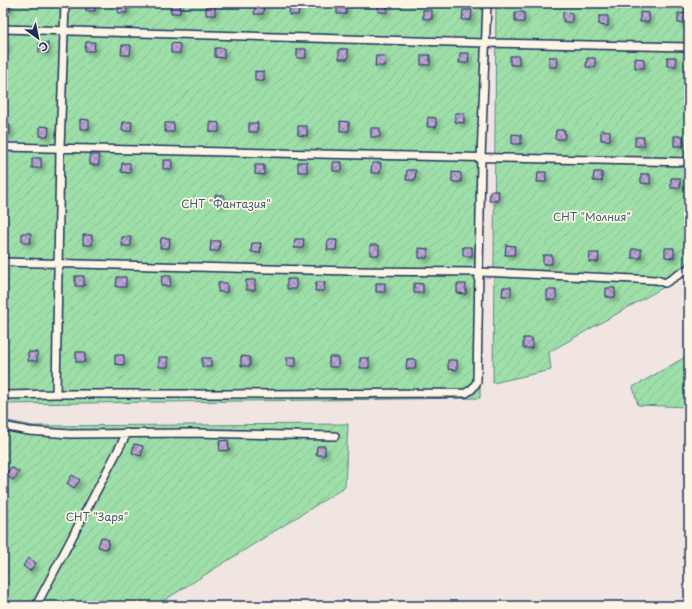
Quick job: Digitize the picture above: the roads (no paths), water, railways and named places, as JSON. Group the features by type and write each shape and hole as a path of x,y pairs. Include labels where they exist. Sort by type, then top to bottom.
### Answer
{"lane":[{"path":"56,394 64,3"},
{"path":"3,395 466,393 472,389 477,382 481,158 487,3"},
{"path":"3,29 485,43 689,47"},
{"path":"3,147 689,162"},
{"path":"3,262 350,271 479,272 657,280 665,283 689,268"},
{"path":"3,426 29,431 70,434 127,433 335,436"},
{"path":"36,606 127,433"}],"park label":[{"name":"СНТ \"Фантазия\"","path":"226,203"},
{"name":"СНТ \"Молния\"","path":"592,216"},
{"name":"СНТ \"Заря\"","path":"97,516"}]}
